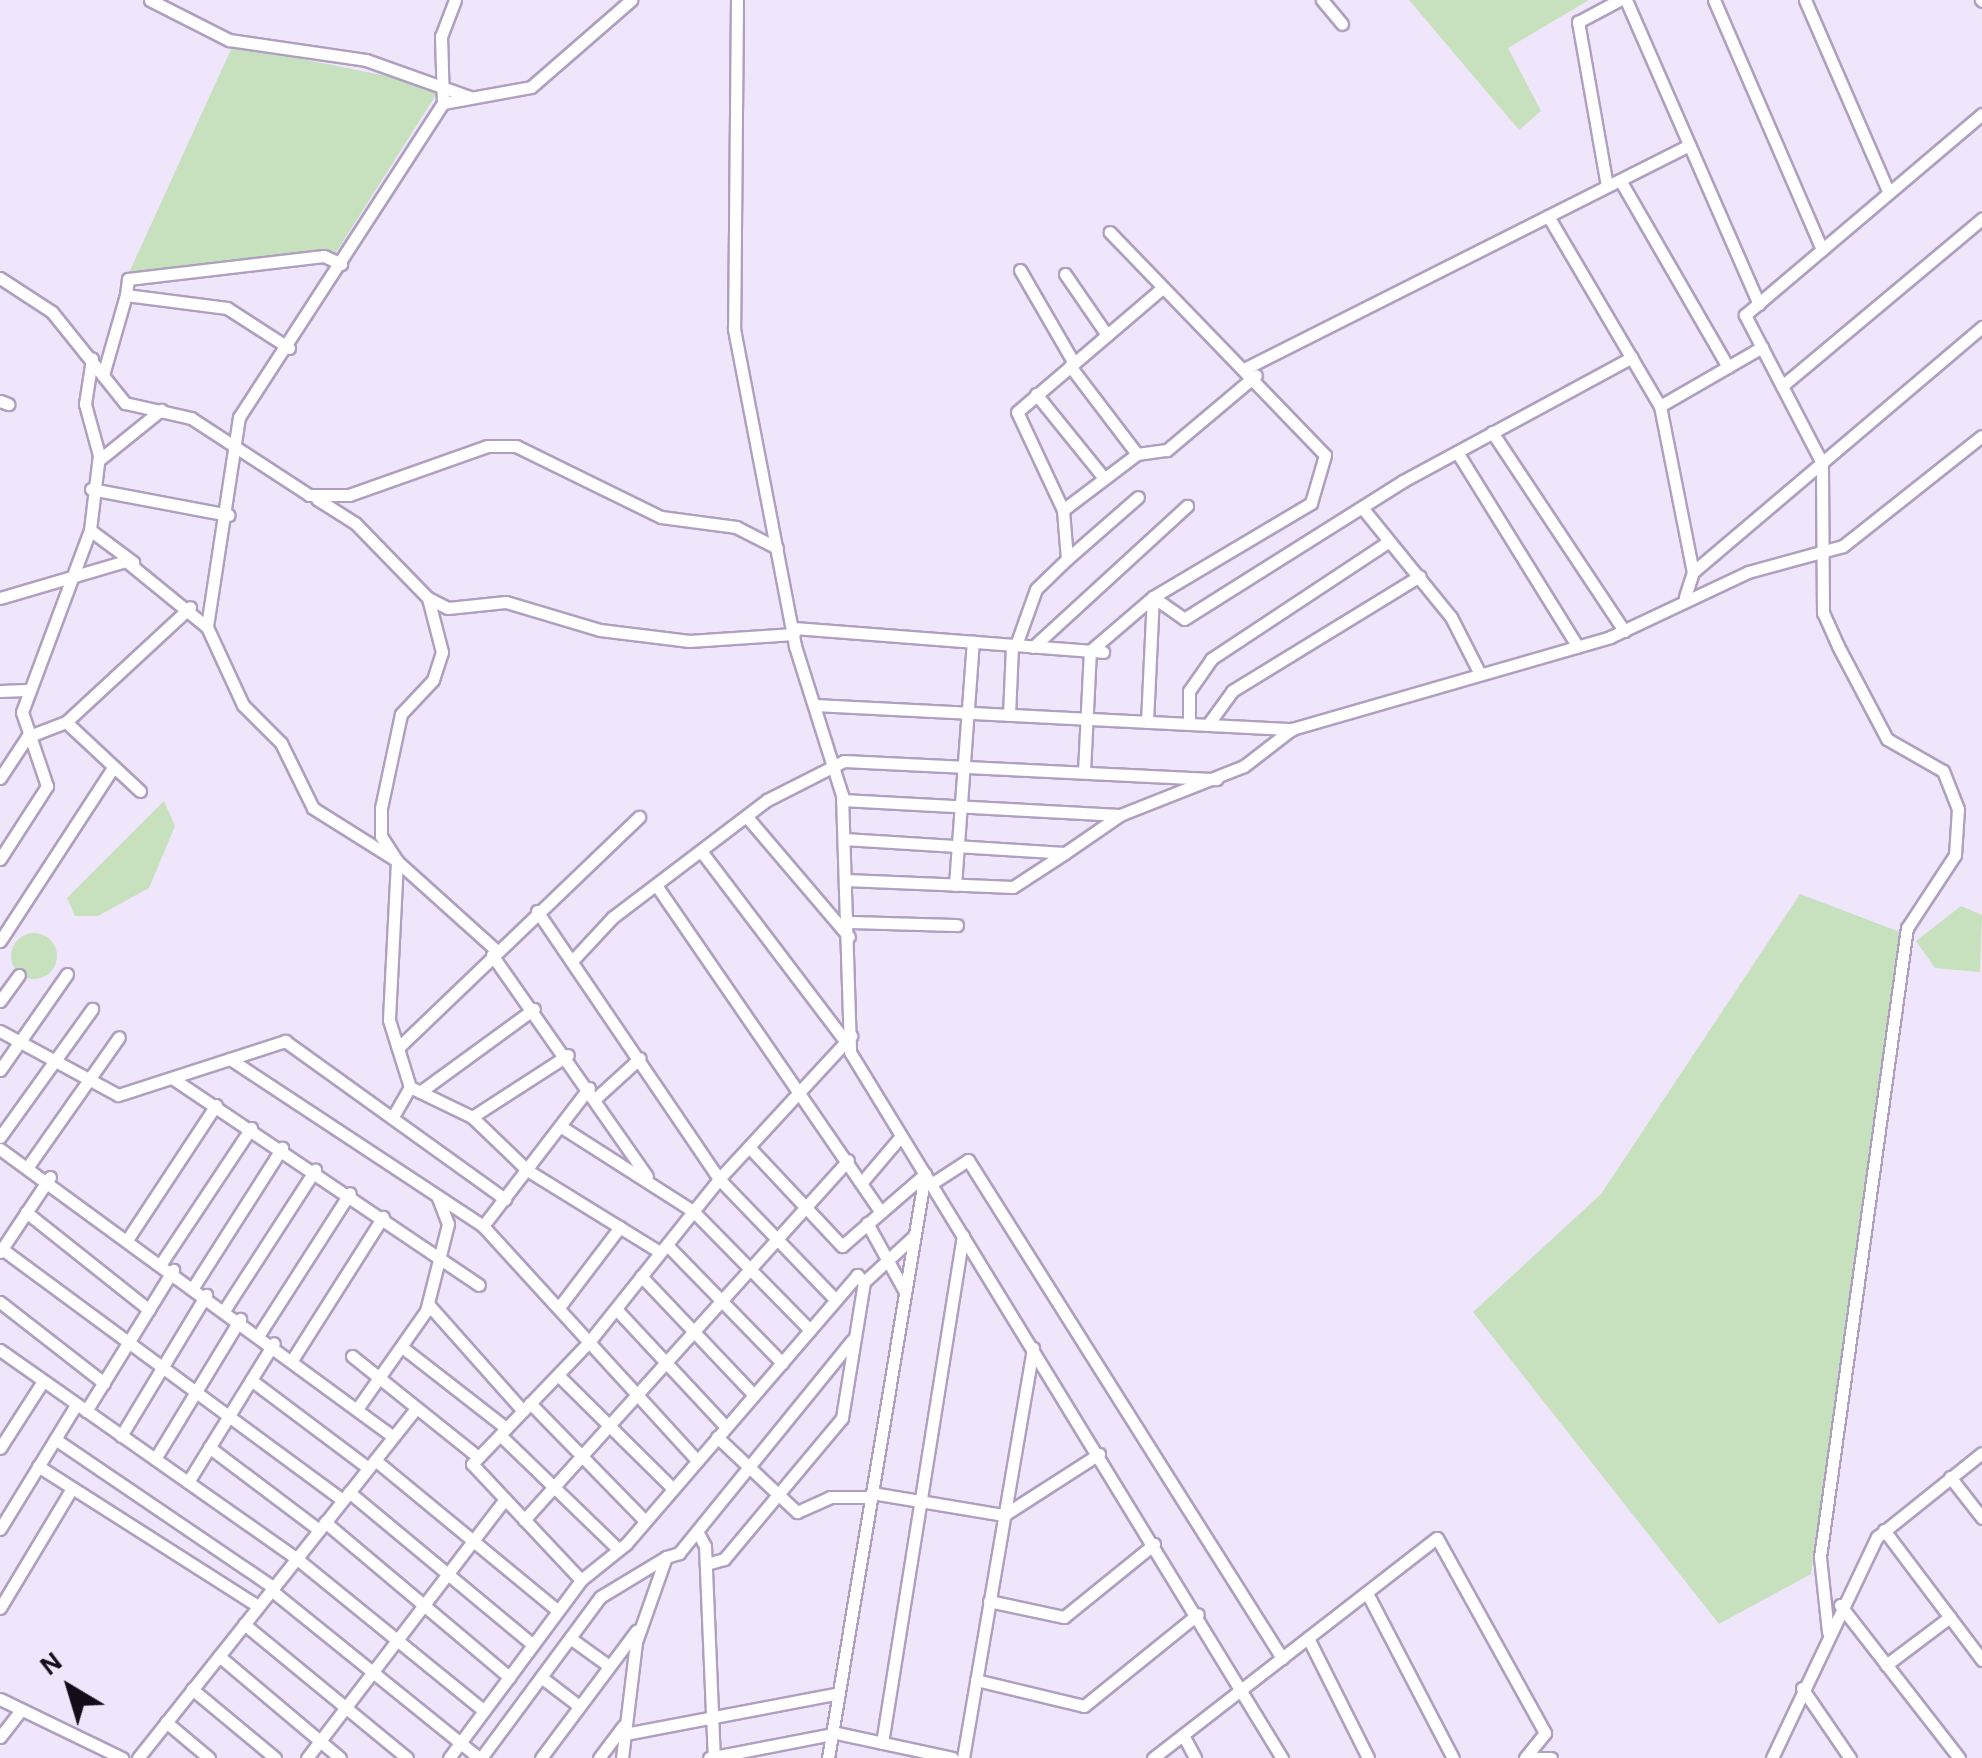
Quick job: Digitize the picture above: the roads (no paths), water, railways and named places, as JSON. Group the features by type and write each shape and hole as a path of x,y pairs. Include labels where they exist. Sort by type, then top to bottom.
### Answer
{"street":[{"path":"150,0 230,40 366,60 446,85 470,97"},
{"path":"207,627 228,514 239,417 289,348 443,103 446,85 441,36 455,0"},
{"path":"443,103 548,78 630,0"},
{"path":"736,0 734,329 793,631 842,800 850,1052 1244,1688 1282,1758"},
{"path":"1322,0 1342,24"},
{"path":"1607,186 1578,22 1622,0 1759,304"},
{"path":"1714,0 1822,250"},
{"path":"1805,0 1889,193"},
{"path":"1828,1632 1820,1557 1907,928 1956,855 1958,809 1943,770 1887,739 1838,646 1824,613 1822,462 1745,315 1982,114"},
{"path":"1064,510 1138,454 1166,450 1251,372 1689,144"},
{"path":"1620,180 1728,367"},
{"path":"1548,216 1660,406 1694,572"},
{"path":"1782,386 1982,219"},
{"path":"1084,772 1096,652 1153,597 1311,503 1326,455 1251,372 1162,288 1110,232"},
{"path":"104,375 128,279 324,256 341,264"},
{"path":"1020,270 1072,365 1138,454"},
{"path":"1065,274 1107,334"},
{"path":"0,278 52,312 125,402 191,418 234,450 355,523 428,598 448,608 506,602 600,630 689,641 793,631 1096,652"},
{"path":"1068,560 1064,510 1016,412 1162,288"},
{"path":"126,295 227,308 289,348"},
{"path":"1685,597 1694,572 1982,327"},
{"path":"1660,406 1762,347"},
{"path":"1153,597 1184,620 1457,452 1632,357"},
{"path":"0,859 47,786 27,737 26,690 90,530 91,489 97,464 85,404 92,359"},
{"path":"1036,394 1104,478"},
{"path":"97,464 161,410"},
{"path":"1492,432 1624,632"},
{"path":"846,880 1014,887 1120,815 1216,780 1292,728 1624,632 1685,597 1826,552 1885,520 1982,436"},
{"path":"309,495 349,495 487,446 516,446 662,517 736,527 777,548"},
{"path":"1457,452 1578,647"},
{"path":"91,489 228,514"},
{"path":"1008,715 1014,645 1036,589 1138,497"},
{"path":"1033,647 1187,506"},
{"path":"1364,510 1386,543 1420,576 1478,672"},
{"path":"90,530 190,608 207,627 243,705 281,742 313,808 397,862 494,953 650,1179"},
{"path":"1189,724 1189,691 1211,659 1386,543"},
{"path":"0,598 66,583 116,562 136,564"},
{"path":"1209,723 1232,691 1420,576"},
{"path":"1147,722 1153,597"},
{"path":"428,598 438,621 438,671 401,714 381,808 381,836 397,862 389,1020 415,1089 472,1117 527,1170 620,1227 664,1248 782,1362"},
{"path":"0,778 27,737 66,722 190,608"},
{"path":"955,884 973,642"},
{"path":"0,692 26,690"},
{"path":"815,705 1292,728"},
{"path":"66,722 112,769 140,790"},
{"path":"572,960 747,817 830,768 966,767 1216,780"},
{"path":"0,941 112,769"},
{"path":"842,800 1120,815"},
{"path":"398,1048 639,816"},
{"path":"747,817 848,937"},
{"path":"844,839 1064,853"},
{"path":"704,855 848,1039"},
{"path":"658,888 802,1090 881,1212"},
{"path":"537,911 640,1058 718,1179 836,1300"},
{"path":"848,922 957,925"},
{"path":"0,1070 67,974"},
{"path":"0,1001 18,975"},
{"path":"0,1137 92,1009"},
{"path":"393,1116 415,1089 534,1009"},
{"path":"0,1031 118,1095 285,1041 505,1198"},
{"path":"29,1165 119,1036"},
{"path":"581,1580 472,1464 590,1342 718,1179 848,1039"},
{"path":"472,1117 568,1055"},
{"path":"484,1226 560,1126 593,1093 640,1058"},
{"path":"230,1059 484,1226 698,1460"},
{"path":"172,1078 350,1193 479,1285"},
{"path":"129,1237 216,1104"},
{"path":"560,1126 650,1179 693,1211 810,1330"},
{"path":"0,1528 55,1439 104,1383 149,1310 167,1266 251,1128"},
{"path":"862,1182 901,1136"},
{"path":"749,1147 842,1246 928,1179 968,1160 1282,1658"},
{"path":"0,1148 50,1177 294,1357 393,1437"},
{"path":"194,1286 282,1148"},
{"path":"524,1520 750,1269 773,1235 848,1160"},
{"path":"225,1309 315,1170"},
{"path":"50,1177 1,1251 126,1347 346,1496 533,1644"},
{"path":"828,1758 914,1236 928,1179"},
{"path":"260,1333 350,1193"},
{"path":"358,1409 428,1304 448,1224 437,1196"},
{"path":"26,1212 149,1310"},
{"path":"294,1357 383,1216"},
{"path":"867,1224 905,1292"},
{"path":"560,1306 620,1227"},
{"path":"706,1564 724,1558 842,1418 864,1282 914,1236"},
{"path":"882,1743 963,1236"},
{"path":"448,1758 581,1580 618,1550 645,1521 858,1275 864,1282"},
{"path":"641,1276 754,1395"},
{"path":"121,1436 206,1295"},
{"path":"0,1302 104,1383"},
{"path":"428,1304 645,1521"},
{"path":"616,1309 666,1363 748,1468 797,1512 830,1497 871,1495 1004,1515 1099,1454"},
{"path":"154,1459 240,1319"},
{"path":"55,1439 272,1589 480,1758 600,1597 666,1557 697,1531 854,1337"},
{"path":"188,1482 274,1343"},
{"path":"402,1347 503,1432 618,1550"},
{"path":"963,1758 1032,1348"},
{"path":"1,1353 296,1558 484,1711"},
{"path":"352,1356 478,1457"},
{"path":"558,1375 673,1489"},
{"path":"251,1380 473,1541 558,1612"},
{"path":"0,1448 43,1381"},
{"path":"138,1758 416,1408"},
{"path":"209,1448 322,1526 509,1677"},
{"path":"1772,1758 1840,1605 1884,1530 1982,1454"},
{"path":"38,1466 258,1606"},
{"path":"1950,1477 1982,1518"},
{"path":"0,1608 72,1488"},
{"path":"307,1758 505,1499"},
{"path":"1884,1530 1982,1660"},
{"path":"697,1531 706,1564 713,1758 832,1733 952,1758"},
{"path":"1154,1758 1437,1538 1545,1733 1527,1758"},
{"path":"990,1602 1064,1617 1154,1544"},
{"path":"622,1758 644,1620 666,1557"},
{"path":"1367,1593 1454,1758"},
{"path":"1840,1605 1959,1758"},
{"path":"976,1680 1084,1706 1198,1614"},
{"path":"1886,1665 1950,1618"},
{"path":"541,1758 644,1620"},
{"path":"244,1624 407,1758"},
{"path":"570,1638 609,1666"},
{"path":"1308,1638 1368,1758"},
{"path":"219,1656 340,1758"},
{"path":"541,1677 580,1706"},
{"path":"1802,1688 1850,1758"},
{"path":"192,1689 274,1758"},
{"path":"599,1758 625,1728 712,1717 839,1693"},
{"path":"0,1700 96,1753 122,1758"},
{"path":"0,1737 21,1710"},
{"path":"166,1722 208,1758"},
{"path":"1183,1735 1196,1758"},
{"path":"1527,1758 1552,1758"}]}
